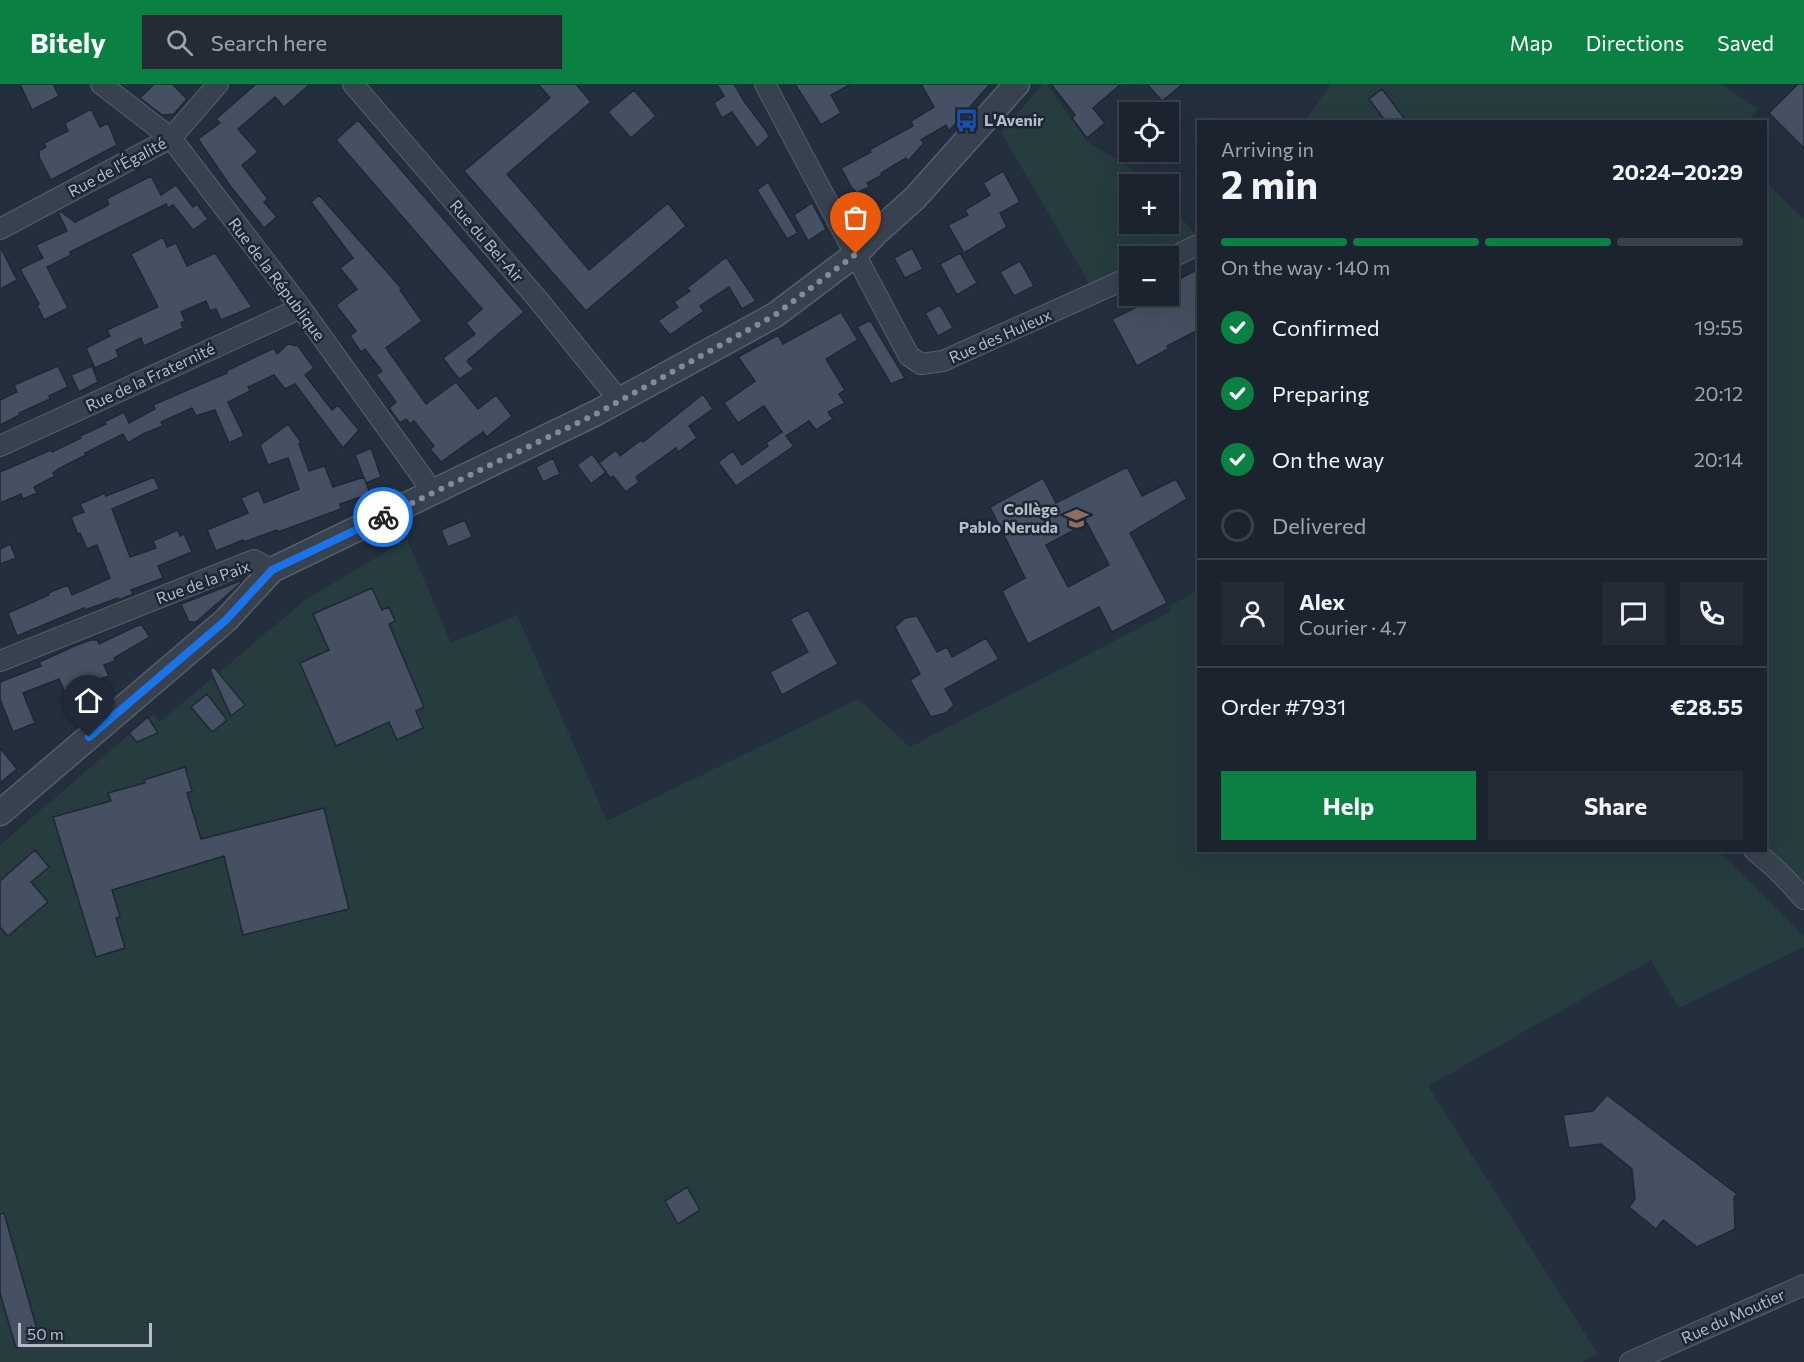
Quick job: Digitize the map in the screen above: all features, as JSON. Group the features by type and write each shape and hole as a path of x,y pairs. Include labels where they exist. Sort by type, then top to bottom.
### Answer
{"street":[{"name":"Rue de la République","path":"101,84 171,138 301,308 433,492"},
{"name":"Rue de l'Égalité","path":"2,226 171,138 218,84"},
{"name":"Rue du Bel-Air","path":"352,84 540,302 619,400"},
{"name":"Rue des Huleux","path":"765,84 909,356 921,364 943,361 1119,283"},
{"name":"Rue de la Paix","path":"0,660 254,560 272,570 596,414 775,315 856,254 915,198 1016,84"},
{"path":"1179,255 1197,246"},
{"name":"Rue de la Fraternité","path":"0,446 301,308"},
{"path":"0,813 226,620 272,570"},
{"path":"1756,852 1804,899"},
{"name":"Rue du Moutier","path":"1630,1362 1804,1285"}],"green space":[{"path":"1043,84 1047,84 1087,141 1140,174 1119,174 1119,234 1179,234 1179,214 1197,237 1179,246 1119,246 1119,273 1091,286 1001,132"},
{"path":"1331,84 1721,84 1758,109 1748,120 1305,120"},
{"path":"1767,183 1804,220 1804,889 1767,851"},
{"path":"407,539 451,643 517,615 607,821 858,699 910,747 1172,611 1169,606 1197,591 1197,852 1720,852 1804,936 1804,947 1679,1008 1651,960 1428,1086 1598,1354 1582,1362 0,1362 0,845 153,714 160,722 305,600"}],"building":[{"path":"20,84 53,84 59,96 32,110"},
{"path":"154,84 172,84 187,99 174,114 162,115 140,98"},
{"path":"256,84 310,84 284,107 275,97 238,129 258,152 242,165 268,199 264,202 277,217 264,228 231,187 198,139 220,123 216,119"},
{"path":"538,84 576,84 591,102 507,174 589,270 668,203 686,226 586,311 464,171 550,98"},
{"path":"717,84 734,84 767,132 769,137 757,148 732,112 722,118 714,103 724,96"},
{"path":"795,84 851,84 831,95 841,113 821,125"},
{"path":"921,84 990,84 949,131 946,125 921,140 924,143 908,161 906,158 881,173 882,175 867,183 869,187 857,193 841,168 913,126 911,121 934,107"},
{"path":"1051,84 1121,84 1093,108 1105,123 1087,138 1072,118 1075,115"},
{"path":"1147,84 1183,84 1162,101"},
{"path":"1798,84 1804,84 1804,148 1769,113"},
{"path":"1382,89 1405,120 1385,120 1369,99"},
{"path":"634,90 656,116 631,138 608,112"},
{"path":"91,109 100,127 108,123 117,145 51,180 39,157 39,151 46,147 44,143 68,131 65,123"},
{"path":"358,120 524,312 467,361 474,369 459,379 443,358 475,334 466,323 482,309 336,140"},
{"path":"1003,171 1020,202 1000,213 1007,227 964,253 948,225 968,215 965,210 990,195 983,183"},
{"path":"151,176 161,195 176,185 193,207 197,204 208,219 193,230 173,205 168,208 166,204 70,252 71,255 47,267 68,308 44,320 37,305 39,304 20,269 43,258 36,245 67,231 58,212 60,211 75,222 107,206 109,204 106,199"},
{"path":"768,182 798,233 787,239 757,190"},
{"path":"319,195 402,289 400,290 422,321 386,348 426,404 456,382 478,409 496,395 512,416 487,437 483,432 441,462 430,449 434,446 414,421 410,424 406,419 400,423 389,408 396,402 376,375 382,371 365,349 361,352 350,336 356,331 336,305 357,289 340,268 353,258 311,202"},
{"path":"812,203 826,229 808,241 794,215"},
{"path":"163,237 167,247 176,243 187,266 215,253 252,307 221,320 216,309 210,311 206,301 181,312 185,321 181,323 183,328 144,346 141,338 116,350 119,357 95,368 86,348 110,336 107,330 158,307 131,254"},
{"path":"0,246 17,280 0,289"},
{"path":"912,248 923,269 905,278 894,258"},
{"path":"960,253 977,283 957,295 940,264"},
{"path":"726,257 756,301 742,309 729,287 700,306 704,311 670,335 658,321 678,307 674,302 690,291 687,288"},
{"path":"1020,261 1034,286 1014,296 1000,272"},
{"path":"1197,270 1197,331 1167,346 1168,349 1137,366 1112,319 1139,306 1179,306 1179,279"},
{"path":"940,305 953,328 938,336 925,313"},
{"path":"841,312 858,340 826,359 845,390 839,394 845,403 828,412 833,419 816,430 809,421 786,436 794,446 736,486 718,462 733,451 742,465 768,446 766,443 782,432 764,406 738,423 724,403 755,381 738,357 778,335 783,344"},
{"path":"870,320 905,378 891,384 857,327"},
{"path":"288,344 298,346 314,368 305,375 332,410 338,405 359,430 343,448 295,384 285,389 274,375 248,387 250,391 228,402 244,436 229,443 215,410 196,416 192,408 161,422 163,426 128,443 123,434 85,453 86,455 53,473 55,476 34,487 37,493 23,499 21,494 0,503 0,472 81,438 80,436 106,424 104,422 124,412 129,423 155,409 153,405 227,373 226,371 274,348 277,354"},
{"path":"58,366 68,387 0,425 0,400 17,392 14,385"},
{"path":"92,366 98,382 79,392 71,375"},
{"path":"703,394 713,409 689,426 697,438 678,452 676,448 636,477 639,482 626,492 613,476 610,478 599,463 616,450 620,456 641,440 643,442"},
{"path":"288,424 301,442 299,444 309,471 327,465 325,467 333,487 364,477 370,494 340,504 341,509 278,532 277,530 244,542 243,540 216,551 207,530 248,513 241,498 259,490 264,503 299,489 288,458 268,465 260,445"},
{"path":"371,448 381,477 366,483 355,455"},
{"path":"592,454 606,472 591,484 577,465"},
{"path":"553,458 560,474 543,482 536,467"},
{"path":"1127,467 1142,496 1176,479 1187,499 1130,533 1167,603 1112,632 1099,607 1028,644 1002,591 1025,578 990,507 1043,478 1056,503","holes":["1087,523 1109,565 1068,587 1046,545"]},
{"path":"154,477 159,489 112,509 130,557 156,548 153,541 178,530 180,536 184,534 192,552 158,566 163,578 131,590 133,594 85,610 84,608 17,636 8,613 68,585 72,595 110,578 97,545 87,549 80,533 78,535 71,517 84,512 80,504"},
{"path":"465,520 472,537 448,547 441,530"},
{"path":"10,544 16,558 0,564 0,549"},
{"path":"240,581 241,583 196,622 189,622 181,604"},
{"path":"372,588 382,610 389,607 395,621 389,624 424,707 416,711 423,728 397,740 389,722 336,746 300,663 329,650 313,614"},
{"path":"808,610 838,664 782,695 770,672 808,652 790,619"},
{"path":"917,616 937,652 947,647 952,657 986,638 999,659 945,689 954,705 946,713 931,717 910,680 920,674 895,627 905,618"},
{"path":"141,624 150,637 114,658 115,661 104,665 109,676 85,685 87,689 67,697 59,679 23,693 35,723 13,732 0,699 0,682 41,666 39,662 77,645 91,640 97,640 99,644"},
{"path":"214,667 245,705 231,716 210,670"},
{"path":"207,694 227,720 212,732 191,707"},
{"path":"148,717 158,733 137,742 129,733"},
{"path":"0,748 17,769 0,783"},
{"path":"185,767 192,791 187,793 201,839 324,808 349,909 243,935 224,856 112,890 120,917 116,918 125,948 96,957 53,817 111,801 108,793 145,783 144,780"},
{"path":"35,850 49,867 31,882 48,902 8,936 0,927 0,881"},
{"path":"1607,1095 1737,1194 1734,1198 1735,1229 1697,1247 1663,1220 1656,1229 1629,1207 1635,1199 1632,1169 1601,1144 1569,1148 1563,1115 1593,1111"},
{"path":"687,1187 700,1210 678,1224 665,1201"},
{"path":"4,1213 40,1340 16,1348 0,1293 0,1214"}],"way so far":[{"path":"383,517 596,414 775,315 856,254"}],"place":[{"name":"L'Avenir","path":"966,120"},
{"name":"Collège Pablo Neruda","path":"1076,518"}],"route":[{"path":"89,737 226,620 272,570 383,517"}]}
